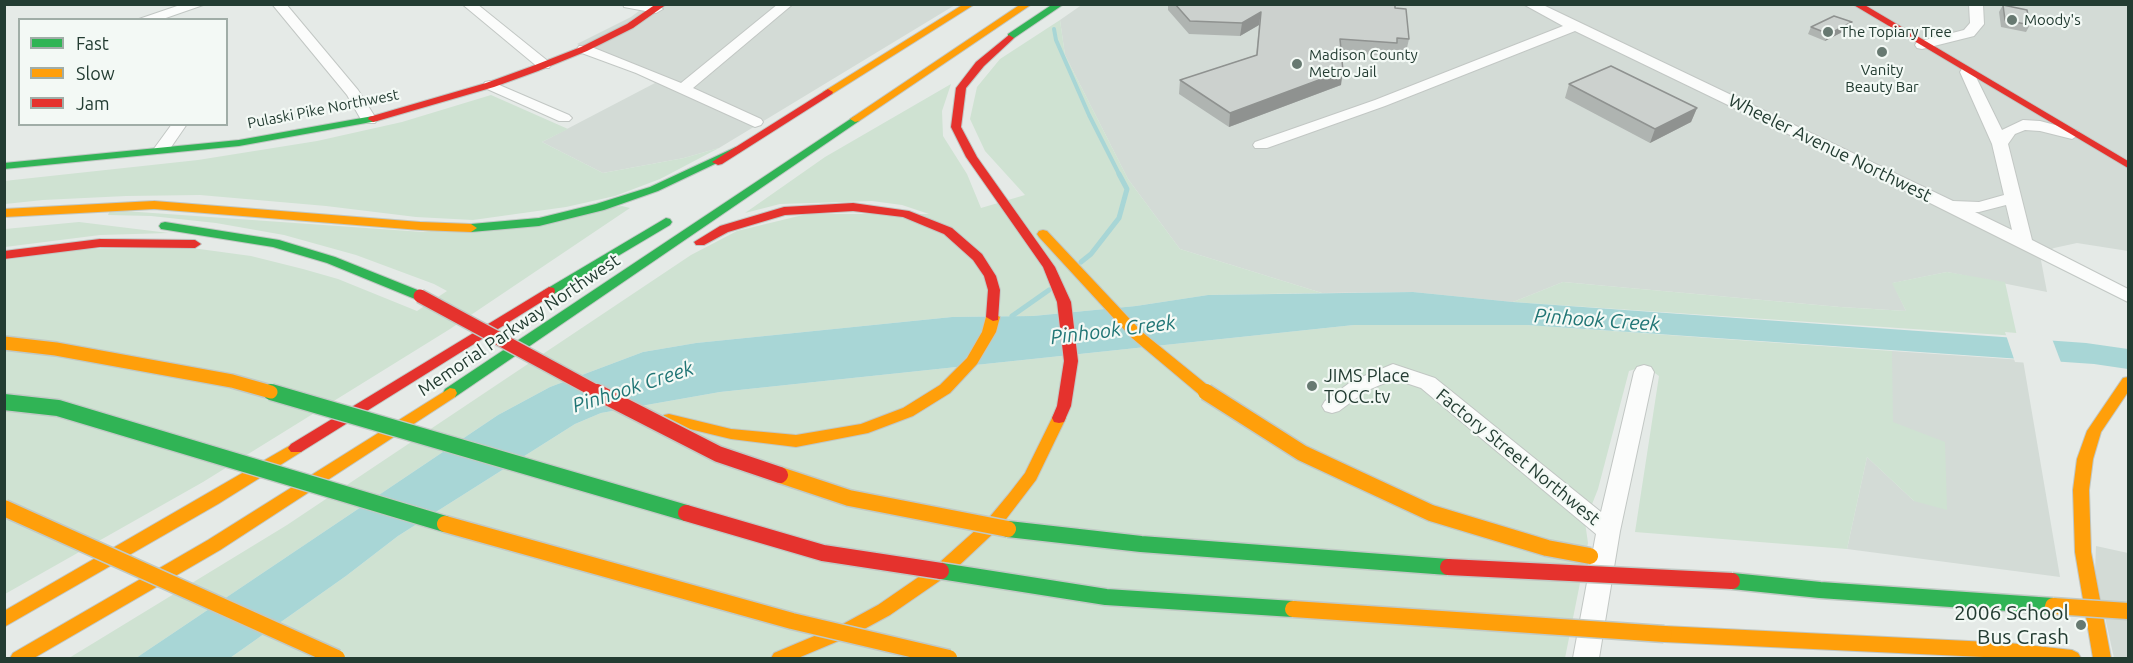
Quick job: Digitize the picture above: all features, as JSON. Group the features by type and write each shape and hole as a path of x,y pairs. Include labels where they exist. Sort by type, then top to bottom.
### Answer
{"main road":[{"path":"656,204 736,150 971,4"},
{"path":"943,43 1004,4"},
{"name":"Memorial Parkway Northwest","path":"19,658 289,499 622,278 686,232 817,146 847,123 1028,4"},
{"path":"955,71 1060,4"},
{"path":"1856,4 1967,72 2128,165"},
{"name":"Pulaski Pike Northwest","path":"4,166 239,143 369,120 490,85 544,65 584,49 630,26 659,7"},
{"path":"1009,38 980,64 961,88 956,127 984,172 1006,199 1137,335 1206,392 1302,453 1431,513 1547,548 1707,578"},
{"path":"817,146 867,124 926,88"},
{"path":"4,213 153,205 420,226 477,228 538,222 600,207 654,189 736,150"},
{"path":"780,658 858,624 916,590 945,568 994,523 1020,492 1045,452 1064,406 1071,361 1068,321 1064,302 1049,267 1006,199"},
{"path":"622,278 724,230 768,214 800,209 844,207 888,211 921,219 948,231 978,256 990,276 995,303 989,332 972,362 945,389 928,401 886,422 863,429 796,441 731,434 629,409"},
{"name":"Memorial Parkway Northwest","path":"4,620 212,500 523,306 640,239 677,214"},
{"path":"4,224 108,222"},
{"path":"156,225 274,243 331,260 420,296 629,409 718,454 849,498 1011,530 1153,545 1430,566 1707,578 1820,590 2128,611"},
{"path":"523,306 604,241"},
{"path":"4,255 100,243 177,243 251,249 331,260"},
{"path":"4,344 56,349 232,381 823,553 1106,597 1664,634 2008,651 2072,658"},
{"path":"2102,658 2083,552 2080,498 2085,459 2094,430 2128,382"},
{"path":"4,402 58,408 502,541 792,621 949,658"},
{"path":"4,508 337,658"},
{"path":"1664,634 1820,656"}],"street":[{"path":"150,18 200,4"},
{"path":"278,4 353,93 369,120"},
{"path":"468,4 544,65"},
{"path":"628,4 659,7"},
{"path":"682,89 788,4"},
{"name":"Wheeler Avenue Northwest","path":"1529,4 1948,205 2128,296"},
{"path":"1922,45 1969,33 1977,24 1976,4"},
{"path":"1262,145 1380,103 1575,26"},
{"path":"584,49 641,70 755,122"},
{"path":"1967,72 2000,144 2024,244"},
{"path":"490,85 564,118"},
{"path":"2000,144 2009,131 2023,125 2073,134"},
{"path":"161,150 179,126"},
{"path":"1948,205 1979,207 2013,198"},
{"name":"Factory Street Northwest","path":"1332,406 1359,386 1393,371 1428,383 1608,531"},
{"path":"1586,658 1608,531 1644,372"}],"shaded area":[{"path":"1083,4 2128,5 2128,251 2077,243 2054,248 2040,255 2047,292 1947,272 1893,283 1906,311 1563,282 1513,302 1413,292 1322,293 1180,249 1128,179 1065,55 1060,20"},
{"path":"647,5 955,5 719,148 684,158 603,173 542,142 655,83 577,44 631,17"},
{"path":"1892,351 2023,360 2060,577 1847,549 1867,457 1914,501 1892,422"},
{"path":"2096,546 2128,553 2128,658 2114,658 2095,572"}],"green space":[{"path":"1060,20 1065,55 1128,179 1180,249 1322,293 1208,295 1136,306 1033,316 952,317 696,343 643,352 550,387 498,415 136,658 69,658 287,525 691,255 737,231 807,214 929,214 902,205 872,201 780,204 745,213 825,157 951,84 942,111 943,136 967,174 981,208 1025,195 985,151 970,119 977,87 1000,59"},
{"path":"491,95 568,129 542,142 603,173 684,158 719,148 660,179 615,196 566,207 473,220 416,217 326,206 200,195 126,196 5,204 4,181 198,160 317,141 402,122"},
{"path":"622,206 630,208 450,329 203,482 5,594 5,260 83,249 192,248 251,256 303,269 338,279 417,311 447,291 356,255 284,235 216,223 151,216 108,215 110,210 423,232"},
{"path":"79,222 169,233 100,235 5,247 5,229"},
{"path":"1947,272 2005,282 2017,336 1513,302 1563,282 1906,311 1892,283"},
{"path":"1354,325 1527,325 1892,351 1893,422 1945,442 1947,510 1914,501 1867,457 1847,549 1635,532 1659,376 1645,366 1629,371 1598,489 1585,522 1588,543 1565,658 230,658 346,576 398,536 575,424 601,413 720,392"}],"water":[{"name":"Pinhook Creek","path":"1413,292 1513,302 2086,343 2128,349 2128,369 2094,364 1527,325 1354,325 720,392 601,413 575,424 398,536 346,576 230,658 136,658 498,415 550,387 643,352 696,343 952,317 1033,316 1136,306 1208,295"}],"pier":[{"path":"2005,332 2051,336 2062,365 2015,362"}],"building":[{"name":"Madison County Metro Jail","path":"1175,4 1395,4 1395,8 1406,9 1409,39 1397,38 1397,43 1340,39 1343,71 1230,113 1180,80 1257,55 1261,12 1242,23 1190,21"},
{"path":"2003,5 2027,10 2030,25 2005,20"},
{"path":"1834,16 1852,22 1829,34 1811,27"},
{"path":"1611,66 1697,108 1655,129 1569,84"}],"waterway":[{"path":"1054,29 1056,40 1089,115 1120,176"},
{"path":"1081,262 1091,254 1119,218 1127,189 1119,174"},
{"path":"1012,316 1049,290"}],"traffic: fast":[{"path":"1011,36 1060,4"},
{"path":"4,166 239,143 373,119"},
{"path":"450,393 855,119"},
{"path":"471,228 539,222 600,207 654,189 736,150"},
{"path":"549,291 666,222"},
{"path":"165,226 275,243 331,260 420,296"},
{"path":"271,392 686,513"},
{"path":"4,402 58,408 445,524"},
{"path":"1008,529 1141,544 1448,567"},
{"path":"941,571 1106,597 1293,609"},
{"path":"1732,581 1820,590 2053,606"}],"traffic: slow":[{"path":"828,92 971,4"},
{"path":"855,119 1028,4"},
{"path":"4,213 154,205 471,228"},
{"path":"1043,234 1137,335 1206,392"},
{"path":"669,419 731,434 796,441 863,429 908,412 945,389 972,361 989,332 993,317"},
{"path":"4,343 56,349 232,381 271,392"},
{"path":"2102,658 2083,552 2081,490 2085,459 2094,431 2128,382"},
{"path":"1206,392 1302,453 1431,513 1547,548 1590,556"},
{"path":"19,658 214,545 450,393"},
{"path":"780,658 849,629 884,610 945,568 994,523 1014,499 1031,476 1059,418"},
{"path":"4,620 212,500 296,448"},
{"path":"780,475 849,498 1008,529"},
{"path":"4,508 337,658"},
{"path":"445,524 792,621 949,658"},
{"path":"2053,606 2128,611"},
{"path":"1293,609 1664,634"},
{"path":"1664,634 2009,651 2072,658"}],"traffic: jam":[{"path":"373,119 490,85 534,69 584,49 630,26 663,4"},
{"path":"1856,4 2128,165"},
{"path":"1009,38 980,64 961,88 956,127 972,157 1049,267 1064,302 1071,361 1064,406 1059,418"},
{"path":"718,162 828,92"},
{"path":"700,242 724,229 784,211 853,207 905,214 948,231 978,257 990,276 994,290 993,317"},
{"path":"4,255 100,243 195,244"},
{"path":"296,448 549,291"},
{"path":"420,296 629,409 718,454 780,475"},
{"path":"686,513 823,553 941,571"},
{"path":"1448,567 1732,581"}],"place":[{"name":"Moody's","path":"2012,20"},
{"name":"The Topiary Tree","path":"1828,32"},
{"name":"Vanity Beauty Bar","path":"1882,52"},
{"name":"Madison County Metro Jail","path":"1297,64"},
{"name":"JIMS Place TOCC.tv","path":"1312,386"},
{"name":"2006 School Bus Crash","path":"2081,625"}]}
